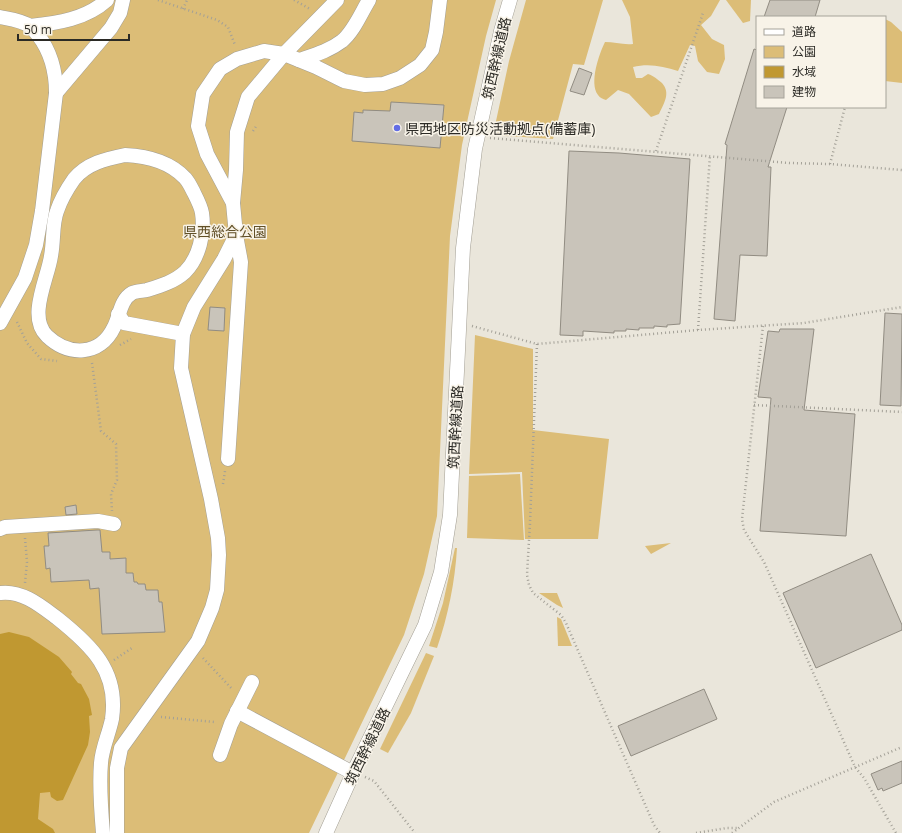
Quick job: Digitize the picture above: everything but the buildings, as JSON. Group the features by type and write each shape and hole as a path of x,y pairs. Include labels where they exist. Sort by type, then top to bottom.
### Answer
{"street":[{"path":"30,26 53,24 79,17 107,0"},
{"path":"56,93 110,28 120,13 123,0"},
{"path":"228,459 241,262 236,235 233,203 237,132 248,96 284,54 337,0"},
{"path":"299,60 324,52 342,41 369,0"},
{"path":"233,203 207,154 198,126 203,94 220,69 239,58 264,51 284,54 351,83 365,85 383,84 400,78 420,65 432,50 440,0"},
{"name":"筑西幹線道路","path":"326,833 353,773 425,625 446,550 450,515 463,248 475,149 501,32 510,0"},
{"path":"0,17 18,21 30,26 43,41 52,61 56,77 56,93 42,211 36,245 25,278 0,323"},
{"path":"125,155 142,156 160,161 174,169 186,179 196,196 202,212 203,228 195,259 184,272 164,285 132,293 124,302 118,314 114,327 102,343 93,348 81,351 67,349 55,344 44,334 39,323 38,310 51,257 56,212 63,196 75,178 91,165 105,159 125,155"},
{"path":"118,833 117,768 121,748 198,641 212,608 217,590 219,555 211,499 181,368 183,334 194,307 224,259 236,235"},
{"path":"118,314 124,323 183,334"},
{"path":"0,529 22,526 98,521 114,524"},
{"path":"0,593 20,595 38,603 81,638 104,666 109,678 113,702 112,719 101,762 101,815 103,833"},
{"path":"220,755 252,682"},
{"path":"238,711 353,773"}],"path":[{"path":"158,0 217,20 228,27 239,58"},
{"path":"183,9 186,0"},
{"path":"656,151 703,13"},
{"path":"830,164 845,108"},
{"path":"478,137 710,155 789,163 830,164 902,170"},
{"path":"698,330 710,155"},
{"path":"470,325 537,344 698,330 804,323 902,307"},
{"path":"763,326 742,519 744,530 764,562 855,767 864,778 896,833"},
{"path":"537,344 527,576 529,585 534,593 561,615 566,623 654,825 660,833"},
{"path":"92,360 101,431 116,444 117,480 111,494 114,524"},
{"path":"754,404 902,412"},
{"path":"22,526 27,562 25,598"},
{"path":"104,666 132,648"},
{"path":"193,648 236,694"},
{"path":"144,716 215,722"},
{"path":"732,833 774,802 902,747"},
{"path":"353,773 374,781 415,833"},
{"path":"696,833 727,828 738,828"}],"green space":[{"name":"県西総合公園","path":"0,0 496,0 486,36 462,145 450,236 437,516 424,574 404,635 309,833 0,833"},
{"path":"526,0 603,0 584,65 573,64 553,139 493,135 509,61"},
{"path":"622,0 720,0 711,16 701,25 712,39 724,45 725,59 719,74 707,72 698,61 695,46 690,45 678,71 656,66 644,65 633,67 636,78 642,78 648,74 657,79 665,87 666,98 659,114 651,117 629,94 618,90 606,100 601,98 595,90 594,83 596,68 605,42 633,44 630,17"},
{"path":"726,0 751,0 750,21 743,23"},
{"path":"886,20 902,32 902,83 886,81"},
{"path":"475,335 533,349 533,430 609,439 598,539 525,539 522,472 469,474"},
{"path":"520,474 524,540 467,538 469,476"},
{"path":"671,543 651,554 645,546"},
{"path":"455,548 457,548 453,586 448,611 437,648 429,646 443,603"},
{"path":"539,593 557,593 563,608 557,605"},
{"path":"557,617 561,619 572,646 558,646"},
{"path":"426,653 434,656 411,713 388,753 380,749"}],"water":[{"path":"9,632 29,637 59,657 72,672 71,674 78,683 81,684 89,699 92,715 89,716 90,732 88,745 63,800 57,801 51,797 50,792 40,793 38,819 53,829 55,833 0,833 0,634"}],"place":[{"name":"県西地区防災活動拠点(備蓄庫)","path":"397,128"}]}
